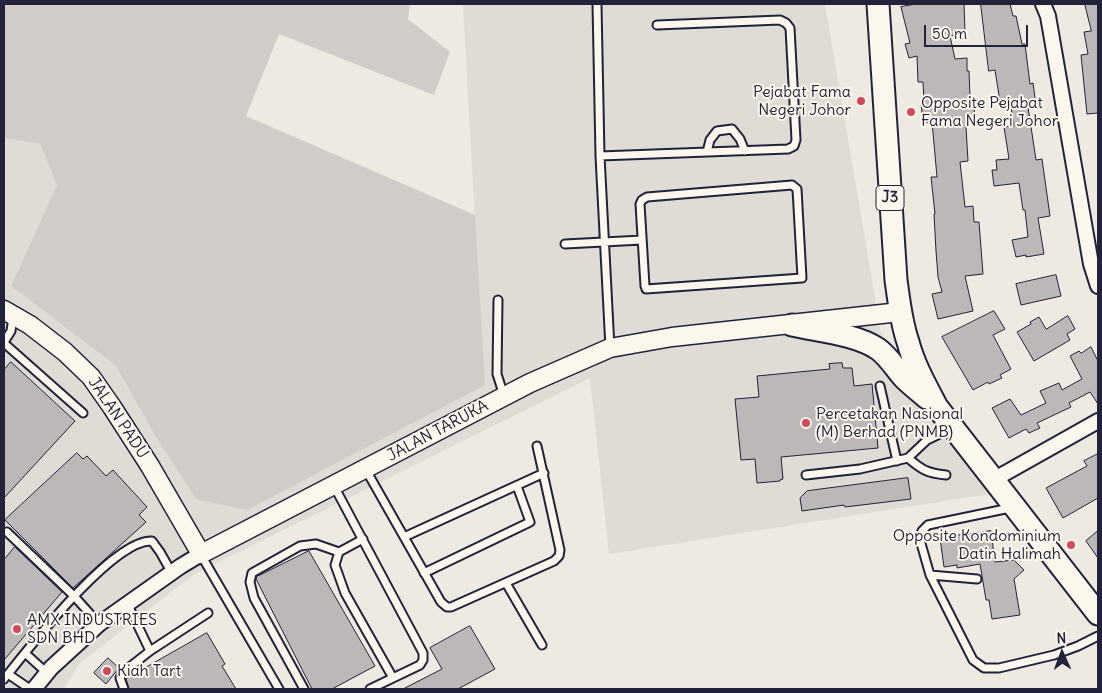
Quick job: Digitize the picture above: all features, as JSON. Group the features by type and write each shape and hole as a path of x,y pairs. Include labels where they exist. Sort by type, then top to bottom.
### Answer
{"main road":[{"name":"J3","path":"878,4 893,244 900,312 917,368 937,407 1098,614"},
{"path":"792,325 852,338 869,344 879,350 904,378 937,407"}],"street":[{"path":"1043,4 1048,16 1091,264 1098,286"},
{"name":"JALAN PADU","path":"9,312 65,352 91,377 150,466 201,554"},
{"name":"JALAN TARUKA","path":"34,689 46,673 99,624 201,554 366,470 530,383 610,348 672,337 900,312"},
{"path":"993,480 1098,421"}],"lane":[{"path":"597,4 600,156 610,348"},
{"path":"600,156 788,149 794,146 796,140 790,28 786,22 780,20 657,25"},
{"path":"708,152 710,140 717,131 732,130 740,139 745,151"},
{"path":"795,186 797,189 802,278 649,290 644,286 642,240 640,204 647,197 795,186"},
{"path":"565,244 642,240"},
{"path":"498,300 497,374 504,397"},
{"path":"9,312 11,331 4,342 83,413"},
{"path":"880,386 897,461"},
{"path":"806,475 860,469 908,458 927,440 953,428"},
{"path":"366,470 441,602 447,607 454,606 506,583 554,561 559,556 560,550 537,446"},
{"path":"908,458 922,470 932,474 946,475"},
{"path":"404,537 544,474"},
{"path":"333,486 423,653 424,660 420,664 370,689"},
{"path":"424,573 530,522 517,486"},
{"path":"1014,507 928,525 922,531 920,540 930,575 973,660 984,668 999,668 1054,655 1098,636"},
{"path":"6,532 74,596 99,624"},
{"path":"363,539 339,552 335,565 344,593 393,678"},
{"path":"30,689 6,676 57,613 122,553 136,544 152,541 172,573"},
{"path":"304,689 254,598 250,582 252,573 300,546 316,544 339,552"},
{"path":"201,554 279,689"},
{"path":"930,575 976,580"},
{"path":"506,583 542,645"},
{"path":"128,604 150,652"},
{"path":"124,689 120,678 122,673 208,613"},
{"path":"25,653 46,673"}],"shaded area":[{"path":"4,4 410,4 408,19 450,52 434,95 279,34 246,116 475,215 485,385 247,510 196,499 154,434 116,366 11,286 57,185 40,144 4,138"},
{"path":"463,4 825,4 881,333 989,494 609,554 590,378 193,575 79,664 64,689 4,689 4,138 40,144 57,185 11,286 116,366 154,434 484,385"}],"building":[{"path":"916,4 964,4 965,32 950,36 955,59 967,58 970,97 973,97 975,119 966,120 968,161 960,162 965,207 973,206 974,222 979,222 983,274 965,276 973,311 938,319 932,294 942,292 938,277 931,177 937,177 932,122 923,123 921,103 924,103 923,82 918,82 917,56 909,58 905,44 910,43 901,7"},
{"path":"981,4 1010,4 1013,16 1016,16 1022,44 1025,44 1030,84 1033,83 1036,105 1028,107 1036,160 1042,159 1050,216 1038,218 1044,254 1016,257 1012,240 1028,237 1019,183 994,186 992,170 997,170 996,160 1009,159 1004,127 1014,126 1010,101 1000,102 995,70 989,71"},
{"path":"1085,4 1098,4 1098,113 1087,114 1081,55 1088,54 1084,32 1091,31"},
{"path":"1056,275 1061,296 1021,305 1016,284"},
{"path":"994,311 1005,329 993,335 1011,369 1000,375 1002,378 989,384 988,382 973,390 942,337"},
{"path":"1068,316 1075,329 1067,334 1070,340 1034,361 1017,332 1039,317 1046,329"},
{"path":"1091,347 1098,361 1098,404 1090,392 1069,403 1071,407 1037,423 1040,428 1029,433 1026,429 1009,438 992,408 1010,399 1021,415 1046,403 1040,391 1059,383 1062,390 1082,379 1070,356 1079,351 1081,353"},
{"path":"11,362 75,421 4,498 4,370"},
{"name":"Percetakan Nasional (M) Berhad (PNMB)","path":"842,363 843,368 852,368 854,386 872,384 878,448 781,457 783,479 780,481 757,483 755,459 741,460 735,399 759,397 757,376 830,369 829,364"},
{"path":"77,453 83,459 87,456 106,476 113,470 147,507 139,515 146,522 73,588 5,520"},
{"path":"1098,454 1098,498 1063,518 1046,488 1087,466 1084,461"},
{"name":"Percetakan Nasional (M) Berhad (PNMB)","path":"908,478 911,499 802,511 800,498 807,491"},
{"path":"991,531 995,562 1014,560 1024,570 1014,579 1020,615 992,619 989,600 986,600 980,564 957,568 957,565 944,567 940,538"},
{"path":"1098,531 1098,558 1086,541"},
{"name":"AMX INDUSTRIES SDN BHD","path":"15,547 62,592 4,660 4,560"},
{"path":"309,551 375,666 332,689 312,689 256,579 257,576"},
{"path":"470,626 495,669 458,689 403,689 442,669 430,648"},
{"path":"207,633 225,664 222,666 236,689 129,689 126,679"},
{"name":"Kiah Tart","path":"108,658 119,668 106,684 94,673"}],"place":[{"name":"Pejabat Fama Negeri Johor","path":"861,101"},
{"name":"Opposite Pejabat Fama Negeri Johor","path":"911,112"},
{"name":"Percetakan Nasional (M) Berhad (PNMB)","path":"806,423"},
{"name":"Opposite Kondominium Datin Halimah","path":"1071,545"},
{"name":"AMX INDUSTRIES SDN BHD","path":"17,629"},
{"name":"Kiah Tart","path":"107,671"}]}
